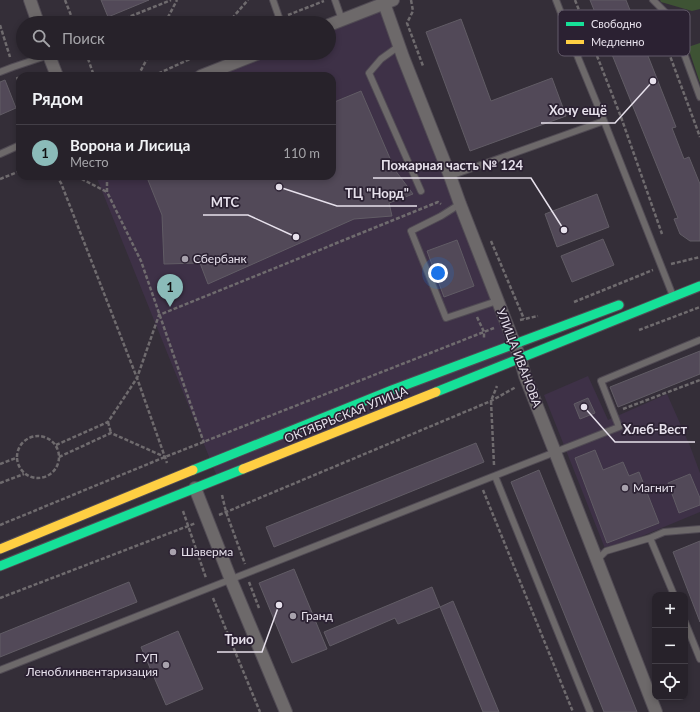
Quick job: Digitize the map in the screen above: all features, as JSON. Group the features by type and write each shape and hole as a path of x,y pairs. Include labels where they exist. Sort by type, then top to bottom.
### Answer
{"street":[{"path":"30,0 36,16"},
{"path":"336,22 389,2"},
{"name":"УЛИЦА ИВАНОВА","path":"389,2 399,46 450,176 455,207 497,301 520,358 525,376 556,452 656,712"},
{"path":"51,60 56,72"},
{"path":"211,72 241,60"},
{"name":"ОКТЯБРЬСКАЯ УЛИЦА","path":"0,566 700,286"},
{"path":"0,549 392,390 628,301"},
{"path":"195,488 231,580 286,712"}],"lane":[{"path":"273,0 278,16"},
{"path":"335,0 342,20"},
{"path":"556,0 560,10"},
{"path":"652,0 663,10"},
{"path":"399,46 381,59 369,73 421,191"},
{"path":"577,56 673,297"},
{"path":"685,56 700,97"},
{"path":"0,72 32,60"},
{"path":"450,176 604,121"},
{"path":"0,154 16,147"},
{"path":"455,207 411,232 446,318 497,301"},
{"path":"0,670 619,427 601,381 700,340"},
{"path":"495,476 590,712"},
{"path":"597,560 606,550 650,538 664,532 700,529"},
{"path":"650,538 673,592"},
{"path":"687,628 700,659"}],"path":[{"path":"65,0 71,16"},
{"path":"131,16 171,0"},
{"path":"169,16 177,0"},
{"path":"234,16 248,0"},
{"path":"291,16 327,0"},
{"path":"574,0 578,10"},
{"path":"596,56 621,117 662,235"},
{"path":"670,56 700,137"},
{"path":"88,60 93,72"},
{"path":"140,72 146,60"},
{"path":"162,72 188,60"},
{"path":"0,179 16,173"},
{"path":"59,180 137,378 165,457"},
{"path":"84,180 107,192"},
{"path":"107,180 107,192 141,262 212,462"},
{"path":"56,445 108,422 137,378 159,315 438,202 455,207"},
{"path":"670,257 672,264"},
{"path":"574,302 661,267 700,257"},
{"path":"634,332 700,308"},
{"path":"474,309 484,332 485,350 487,354"},
{"path":"0,525 165,457 484,332 506,324 544,314"},
{"path":"492,369 498,383 491,401 495,476"},
{"path":"0,598 226,512 491,401 518,386 525,376"},
{"path":"613,413 700,380"},
{"path":"108,422 111,433"},
{"path":"59,457 111,433 165,457"},
{"path":"38,436 51,440 56,445 59,457 55,470 50,475 37,479 24,474 17,464 16,458 20,445 25,440 38,436"},
{"path":"0,464 16,458"},
{"path":"0,483 24,474"},
{"path":"218,479 226,512 249,573 249,582 261,611"},
{"path":"479,482 573,712"}],"shaded area":[{"path":"384,3 520,358 218,479 98,180 336,180 336,72 194,72 227,60 336,60 336,20"},
{"path":"588,376 608,420 667,394 700,473 700,512 606,551 544,395"}],"green space":[{"path":"660,0 700,0 700,9 692,11 661,2"},
{"path":"700,43 700,83 690,53 690,46"}],"building":[{"path":"101,0 149,0 110,16 108,16"},
{"path":"590,0 626,0 630,10 594,10"},
{"path":"461,19 491,101 552,78 566,116 470,151 426,32"},
{"path":"613,56 648,56 676,127 672,128 684,159 689,157 700,184 700,241 690,241 680,234 674,219 678,218"},
{"path":"5,80 16,108 0,115 0,82"},
{"path":"361,91 395,170 413,194 389,203 392,216 354,219 208,284 200,263 164,264 162,215 148,180 336,180 336,101"},
{"path":"597,194 609,227 557,247 545,214"},
{"path":"603,239 614,265 572,282 561,256"},
{"path":"457,240 474,286 444,297 427,251"},
{"path":"700,351 700,374 618,407 610,387"},
{"path":"588,398 595,413 580,419 574,404"},
{"path":"476,443 484,462 274,547 266,527"},
{"path":"595,450 603,470 623,462 629,476 639,472 659,523 607,543 575,458"},
{"path":"539,470 637,712 604,712 511,482"},
{"path":"690,474 700,498 700,505 679,513 668,483"},
{"path":"700,541 700,622 673,552"},
{"name":"Гранд","path":"294,569 327,649 292,663 259,583"},
{"path":"129,582 137,602 0,657 0,634"},
{"path":"432,587 440,607 398,624 395,618 330,646 324,632"},
{"path":"453,601 499,712 483,712 440,607"},
{"path":"178,631 203,689 166,705 141,647"}],"traffic: fast":[{"path":"436,392 700,286"},
{"path":"193,470 392,390 619,305"},
{"path":"0,566 243,469"}],"traffic: slow":[{"path":"243,469 436,392"},
{"path":"0,549 193,470"}],"place":[{"name":"Хочу ещё","path":"653,81"},
{"name":"ТЦ \"Норд\"","path":"279,187"},
{"name":"Пожарная часть № 124","path":"564,230"},
{"name":"МТС","path":"296,237"},
{"name":"Сбербанк","path":"185,259"},
{"name":"Ворона и Лисица","path":"170,307"},
{"name":"Хлеб-Вест","path":"584,407"},
{"name":"Магнит","path":"625,488"},
{"name":"Шаверма","path":"173,552"},
{"name":"Трио","path":"279,605"},
{"name":"Гранд","path":"293,616"},
{"name":"ГУП Леноблинвентаризация","path":"166,665"}]}
